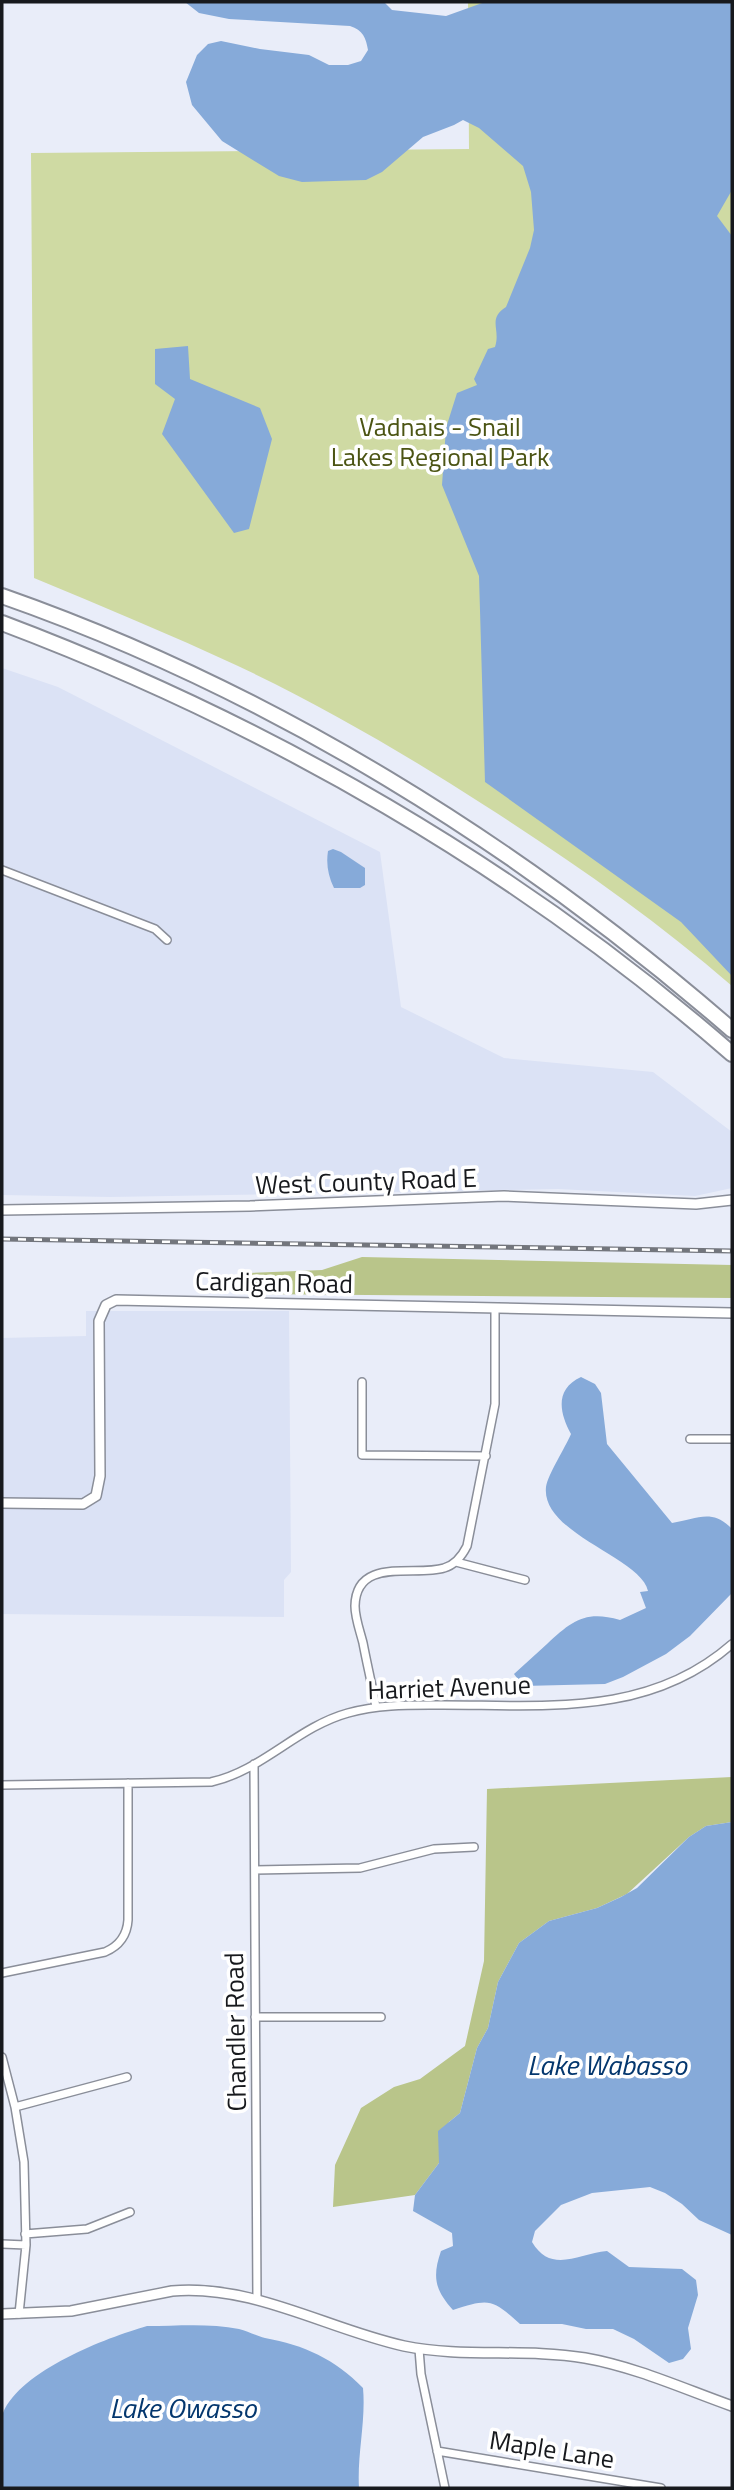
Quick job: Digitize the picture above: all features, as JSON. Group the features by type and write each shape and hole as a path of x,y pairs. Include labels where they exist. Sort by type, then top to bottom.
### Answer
{"highway":[{"path":"2,596 117,642 209,683 401,787 514,860 583,909 732,1030"},
{"path":"2,624 106,665 181,699 303,760 369,797 548,911 655,990 732,1054"}],"street":[{"path":"2,870 155,929 167,940"},
{"name":"West County Road E","path":"2,1210 250,1206 504,1196 696,1204 732,1200"},
{"name":"Cardigan Road","path":"2,1503 75,1504 90,1502 96,1496 100,1476 99,1321 106,1304 116,1300 732,1313"},
{"path":"376,1707 356,1614 357,1597 360,1588 380,1572 443,1569 456,1562 467,1546 495,1404 495,1308"},
{"path":"362,1382 362,1455 485,1456"},
{"path":"690,1439 732,1439"},
{"path":"456,1562 525,1580"},
{"name":"Harriet Avenue","path":"2,1785 211,1782 227,1779 310,1728 347,1713 376,1707 600,1703 670,1683 712,1660 732,1644"},
{"name":"Chandler Road","path":"254,1764 257,2300"},
{"path":"2,1973 105,1952 119,1944 124,1937 128,1920 128,1783"},
{"path":"255,1870 360,1868 434,1849 474,1847"},
{"path":"255,2017 381,2017"},
{"path":"2,2057 15,2107 24,2162 26,2245 19,2314"},
{"path":"15,2107 127,2077"},
{"path":"25,2234 87,2229 130,2213"},
{"path":"2,2244 26,2245"},
{"path":"2,2315 71,2311 157,2293 189,2290 226,2292 363,2335 419,2349 584,2358 628,2369 732,2406"},
{"path":"419,2349 421,2374 445,2488"},
{"name":"Maple Lane","path":"437,2451 661,2488"}],"shaded area":[{"path":"2,668 58,687 380,852 401,1007 504,1058 653,1072 732,1132 732,1188 695,1196 558,1189 110,1197 2,1195"},
{"path":"86,1311 289,1311 291,1572 284,1580 284,1617 2,1614 2,1338 86,1336"}],"green space":[{"name":"Vadnais - Snail Lakes Regional Park","path":"468,2 732,2 732,986 673,937 580,869 394,749 301,697 238,666 34,578 31,153 469,149"},
{"path":"362,1257 732,1265 732,1298 250,1294 247,1273 322,1270"},
{"path":"732,1777 732,1822 706,1826 689,1837 627,1894 597,1908 549,1921 519,1943 498,1982 488,2028 477,2048 460,2113 449,2122 439,2150 439,2163 415,2195 333,2207 335,2165 361,2108 394,2087 420,2079 465,2046 484,1961 487,1789"}],"water":[{"path":"185,2 384,2 392,10 446,16 485,2 732,2 732,190 717,216 732,236 732,976 681,922 485,782 479,576 442,485 446,428 457,393 477,385 474,379 488,349 495,347 497,316 506,307 530,248 534,230 531,192 523,166 479,128 463,120 423,137 382,172 366,180 302,182 279,176 222,141 192,105 186,82 197,55 208,44 221,41 309,55 329,65 348,65 361,61 368,50 365,38 361,32 350,26 229,19 199,13"},
{"path":"188,346 190,379 260,408 272,439 249,529 234,533 162,434 175,399 155,384 155,349"},
{"path":"333,849 365,868 365,885 360,888 334,888 327,861 328,851"},
{"path":"581,1377 595,1384 601,1393 607,1444 672,1523 711,1517 732,1529 732,1593 690,1636 666,1654 623,1677 605,1684 523,1686 514,1674 572,1624 597,1616 620,1620 646,1608 640,1592 648,1591 641,1579 628,1567 574,1532 549,1504 547,1482 571,1434 562,1409 563,1395 573,1382"},
{"name":"Lake Wabasso","path":"732,1822 732,2235 699,2220 682,2204 650,2187 592,2193 561,2205 535,2231 532,2242 539,2252 556,2260 607,2251 629,2267 682,2269 696,2280 698,2295 688,2328 691,2349 683,2359 669,2363 634,2339 613,2329 586,2329 562,2324 520,2324 490,2303 453,2310 442,2296 436,2276 441,2251 453,2246 452,2233 413,2211 415,2195 439,2163 438,2131 460,2113 477,2048 488,2028 498,1982 519,1943 549,1921 597,1908 637,1888 689,1837 706,1826"},
{"name":"Lake Owasso","path":"205,2325 239,2329 306,2349 341,2369 363,2388 359,2488 2,2488 2,2419 13,2397 27,2383 66,2358 88,2347 147,2326"}],"railway":[{"path":"2,1239 732,1251"}]}
